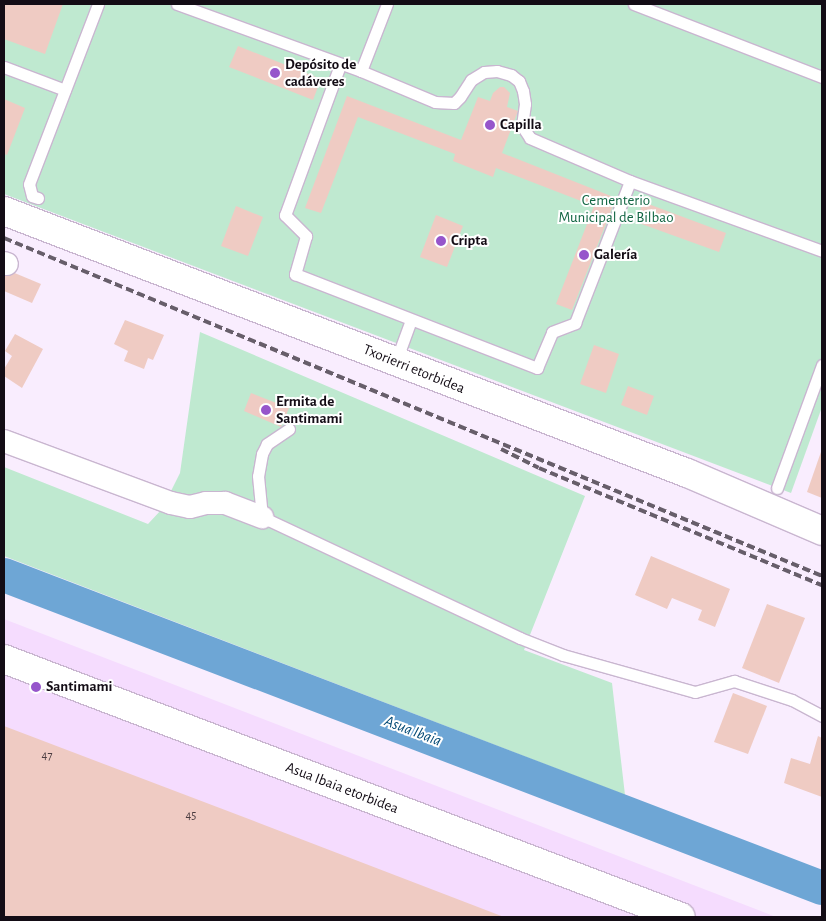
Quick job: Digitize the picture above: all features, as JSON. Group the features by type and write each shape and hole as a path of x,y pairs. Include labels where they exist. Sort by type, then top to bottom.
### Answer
{"street":[{"name":"Txorierri etorbidea","path":"4,210 687,473 822,531"},
{"path":"4,441 171,503 190,507 206,503 225,504 262,517"},
{"name":"Asua Ibaia etorbidea","path":"4,659 681,917"}],"lane":[{"path":"38,198 32,196 29,184 98,4"},
{"path":"177,4 361,71 444,104 454,102 460,97 471,80 484,72 497,71 511,75 519,81 523,91 525,104 522,126 524,133 530,138 630,181 822,251"},
{"path":"361,71 387,4"},
{"path":"634,4 822,77"},
{"path":"340,64 285,215 306,236 295,274 537,368 552,332 575,323 630,181"},
{"path":"4,67 65,90"},
{"path":"396,361 410,320"},
{"path":"777,488 822,365"},
{"path":"289,429 267,444 262,454 258,476 262,517 520,638 564,655 695,692 734,681 792,700 822,716"}],"shaded area":[{"path":"4,619 776,917 4,917"}],"green space":[{"name":"Cementerio Municipal de Bilbao","path":"4,4 822,4 822,407 791,493 4,194"},
{"path":"200,332 585,496 524,650 612,683 625,795 4,556 4,467 148,524 162,509 180,473"}],"building":[{"path":"4,4 63,4 45,54 4,39"},
{"name":"Depósito de cadáveres","path":"238,46 321,79 313,100 229,67"},
{"path":"500,87 504,87 510,93 507,107 518,111 502,153 616,198 572,310 556,304 594,206 496,168 493,177 453,161 455,154 358,117 321,213 305,208 347,96 461,140 478,97 490,101 493,93"},
{"path":"4,99 25,108 7,155 4,154"},
{"path":"643,202 726,233 719,252 636,222"},
{"path":"236,206 263,217 248,256 221,246"},
{"name":"Cripta","path":"436,215 463,226 447,267 420,257"},
{"path":"5,269 41,284 32,303 4,291"},
{"path":"125,320 164,335 153,360 148,358 144,369 124,361 128,351 114,344"},
{"path":"15,334 43,349 22,388 4,376 4,369 12,356 5,351"},
{"path":"594,345 619,354 606,393 580,384"},
{"path":"628,386 654,396 647,415 621,405"},
{"name":"Ermita de Santimami","path":"251,393 289,408 281,427 244,411"},
{"path":"822,449 822,498 807,492"},
{"path":"651,556 730,589 715,627 698,620 702,610 672,598 667,609 635,595"},
{"path":"767,604 805,618 779,683 742,668"},
{"path":"733,693 767,706 748,754 714,742"},
{"path":"4,726 259,823 504,917 4,917"},
{"path":"818,736 822,738 822,797 784,783 791,758 810,764"}],"waterway":[{"name":"Asua Ibaia","path":"4,575 822,888"}],"railway":[{"path":"4,238 822,576"},
{"path":"501,449 539,468 822,585"}],"place":[{"name":"Depósito de cadáveres","path":"275,73"},
{"name":"Capilla","path":"490,125"},
{"name":"Cripta","path":"441,241"},
{"name":"Galería","path":"584,255"},
{"name":"Ermita de Santimami","path":"266,410"},
{"name":"Santimami","path":"36,687"}]}
